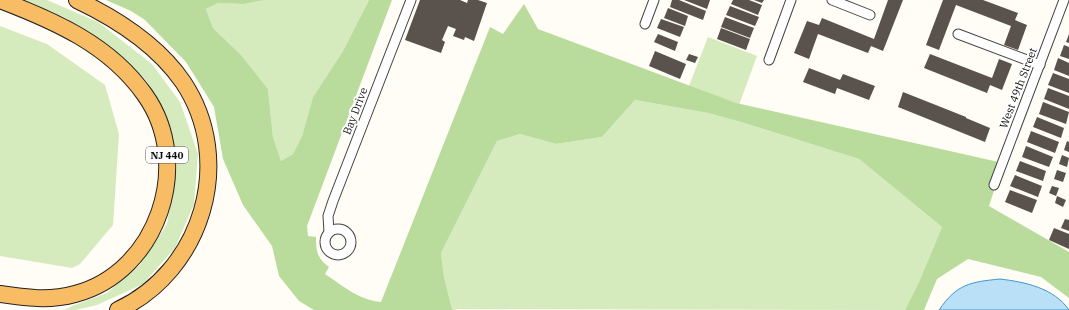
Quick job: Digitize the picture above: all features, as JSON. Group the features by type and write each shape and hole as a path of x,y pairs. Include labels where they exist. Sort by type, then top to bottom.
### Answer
{"highway":[{"name":"NJ 440","path":"0,0 71,31 97,48 119,66 140,89 153,110 163,133 168,164 165,193 156,222 141,248 120,270 94,286 66,297 40,299 0,294"},
{"path":"77,0 128,29 169,64 184,84 194,101 201,119 208,148 209,178 204,206 189,245 178,262 158,283 143,296 118,310"}],"street":[{"name":"Bay Drive","path":"330,232 328,216 411,0"},
{"path":"645,24 654,0"},
{"path":"768,60 791,0"},
{"path":"832,0 870,15"},
{"name":"West 49th Street","path":"994,185 1064,0"},
{"path":"958,34 1040,64"}],"green space":[{"path":"24,0 47,0 98,22 152,64 180,102 198,154 194,204 175,248 143,284 97,305 75,310 65,310 107,293 140,265 167,224 177,166 167,120 146,80 108,46 66,18"},
{"path":"106,0 266,0 243,4 218,3 206,9 213,28 242,56 268,89 273,137 281,161 293,154 302,136 313,97 343,51 369,0 392,0 307,226 308,236 316,237 318,254 329,267 325,274 352,292 373,301 381,302 490,27 503,34 524,4 538,29 736,103 1003,163 989,206 1069,252 1069,298 1041,277 968,259 937,279 924,310 905,310 919,282 942,227 859,159 708,113 635,100 602,137 556,144 520,134 497,141 441,253 444,277 452,309 457,310 314,310 299,301 279,276 272,246 243,205 223,159 214,107 186,62 145,20 131,11"},
{"path":"266,0 369,0 343,51 313,97 302,136 293,154 281,161 273,137 268,89 242,56 213,28 206,9 218,3 243,4"},
{"path":"0,26 47,44 105,85 119,134 113,225 80,264 72,268 0,256"},
{"path":"708,37 757,56 739,105 689,86"},
{"path":"635,100 708,113 859,159 942,227 919,282 905,310 452,309 444,277 441,253 497,141 520,134 556,144 602,137"}],"water":[{"path":"1000,279 1029,284 1047,291 1063,302 1069,310 939,310 952,295 965,286 980,281"}],"building":[{"path":"420,0 460,0 467,3 468,0 478,0 487,3 474,41 465,37 464,40 453,36 456,29 448,26 442,40 445,42 441,53 405,40"},
{"path":"672,0 679,0 706,11 703,20 670,7"},
{"path":"684,0 710,0 707,9"},
{"path":"733,0 749,0 762,5 758,15 731,4"},
{"path":"754,0 764,0 762,3"},
{"path":"888,0 903,0 883,51 871,46 868,53 818,34 809,59 794,53 807,21 819,25 822,18 874,39"},
{"path":"943,0 983,0 1018,13 1015,20 1027,25 1018,50 1004,45 1011,26 956,5 939,50 926,45"},
{"path":"730,6 759,17 755,26 726,15"},
{"path":"668,8 688,16 685,26 664,18"},
{"path":"725,17 754,28 750,38 721,27"},
{"path":"661,19 684,27 680,37 657,28"},
{"path":"721,28 750,39 746,50 717,39"},
{"path":"658,34 678,42 675,51 654,42"},
{"path":"1069,34 1069,43 1066,42"},
{"path":"1064,45 1069,47 1069,59 1060,56"},
{"path":"655,51 686,64 680,79 649,66"},
{"path":"689,54 698,57 695,63 686,60"},
{"path":"930,54 992,78 999,59 1012,64 1002,90 990,85 987,93 924,68"},
{"path":"1058,58 1069,63 1069,76 1054,70"},
{"path":"809,68 840,80 843,74 875,86 869,100 837,88 835,94 803,82"},
{"path":"1053,73 1069,79 1069,93 1048,85"},
{"path":"1048,88 1069,96 1069,109 1044,99"},
{"path":"903,92 990,128 985,142 898,107"},
{"path":"1043,102 1069,112 1066,124 1039,114"},
{"path":"1037,117 1064,128 1061,138 1033,127"},
{"path":"1031,131 1059,142 1055,153 1027,142"},
{"path":"1067,141 1069,142 1069,152 1064,150"},
{"path":"1026,146 1053,157 1049,167 1022,157"},
{"path":"1062,155 1069,158 1067,167 1059,164"},
{"path":"1020,161 1046,171 1043,181 1016,171"},
{"path":"1057,170 1066,173 1063,182 1054,179"},
{"path":"1015,175 1042,186 1038,197 1010,186"},
{"path":"1052,186 1059,188 1056,196 1049,193"},
{"path":"1010,190 1037,200 1032,213 1005,202"},
{"path":"1057,196 1066,200 1063,207 1055,203"},
{"path":"1065,219 1069,220 1069,231 1061,228"},
{"path":"1054,228 1069,234 1069,249 1049,240"}]}
